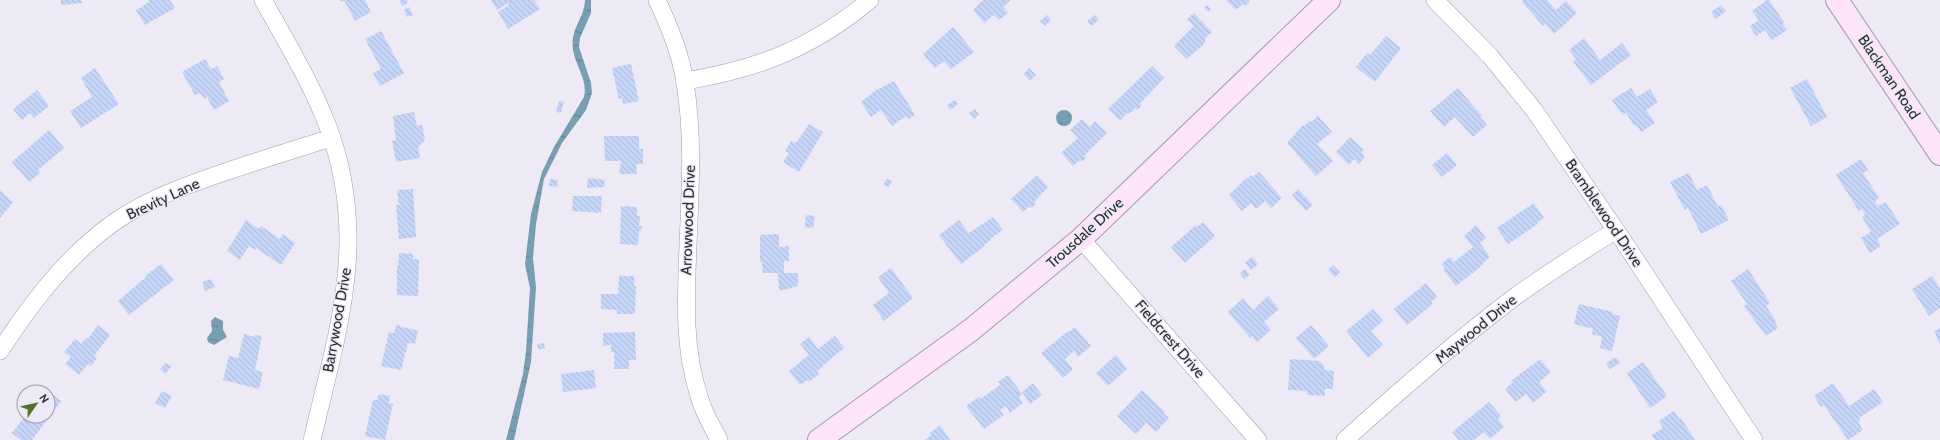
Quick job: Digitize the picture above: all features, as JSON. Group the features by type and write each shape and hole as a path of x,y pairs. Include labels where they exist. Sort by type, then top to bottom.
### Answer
{"street":[{"name":"Barrywood Drive","path":"263,0 300,67 331,138 341,173 347,209 347,279 338,330 312,440"},
{"name":"Arrowwood Drive","path":"657,0 671,32 685,81 690,143 686,284 687,340 698,395 719,440"},
{"path":"685,81 737,71 789,53 828,31 870,0"},
{"name":"Trousdale Drive","path":"818,440 971,330 1081,239 1329,0"},
{"name":"Bramblewood Drive","path":"1435,0 1510,79 1559,145 1754,440"},
{"name":"Blackman Road","path":"1837,0 1940,154"},
{"name":"Brevity Lane","path":"0,351 18,323 57,272 85,246 118,220 145,204 180,188 331,138"},
{"name":"Maywood Drive","path":"1345,440 1410,381 1490,316 1543,277 1616,230"},
{"name":"Fieldcrest Drive","path":"1081,239 1258,440"}],"water":[{"path":"585,0 591,0 591,13 580,38 579,47 591,83 592,93 586,110 562,143 544,179 536,224 533,258 536,287 531,362 514,440 506,440 523,374 526,351 530,288 525,264 531,214 542,172 554,147 584,97 585,91 583,79 574,56 573,36 584,7"},
{"path":"1061,110 1067,110 1072,115 1070,124 1067,126 1061,126 1056,121 1056,115"},
{"path":"215,317 223,321 223,330 227,337 214,345 208,342 207,338 212,331 211,321"}],"building":[{"path":"61,0 82,0 82,3 61,5"},
{"path":"148,0 170,0 175,8 145,25 136,10 149,2"},
{"path":"340,0 365,0 371,12 355,21 344,1 341,2"},
{"path":"399,0 407,0 408,3 402,6"},
{"path":"491,0 534,0 540,9 508,29 498,12 509,5 508,3 497,10"},
{"path":"983,0 1011,0 1003,7 1008,13 999,20 994,15 984,23 973,10"},
{"path":"1226,0 1248,0 1250,2 1245,6 1243,4 1236,10"},
{"path":"1523,0 1547,0 1556,10 1566,1 1577,13 1554,34 1545,24 1543,26 1522,2"},
{"path":"1769,0 1784,22 1782,24 1787,30 1772,40 1765,30 1756,36 1750,26 1759,20 1752,11"},
{"path":"1207,5 1211,9 1208,12 1204,8"},
{"path":"1721,5 1726,11 1716,19 1711,12"},
{"path":"409,7 413,15 407,17 404,10"},
{"path":"1194,13 1212,32 1206,37 1204,44 1187,59 1174,46 1194,26 1187,19"},
{"path":"1047,15 1051,20 1045,26 1040,21"},
{"path":"1095,15 1099,20 1091,26 1087,21"},
{"path":"953,27 974,52 951,69 944,61 935,68 923,54"},
{"path":"381,31 404,73 380,86 373,73 381,69 365,39"},
{"path":"1386,36 1401,48 1375,82 1356,67 1367,53 1370,55"},
{"path":"1584,38 1600,60 1622,43 1631,55 1591,85 1573,62 1576,59 1569,50"},
{"path":"205,59 211,69 217,66 224,79 219,82 229,101 214,110 207,97 204,99 200,93 195,95 182,72"},
{"path":"631,64 639,101 623,104 622,98 619,99 612,68"},
{"path":"1152,66 1164,78 1140,104 1142,106 1137,110 1135,108 1129,114 1127,113 1120,121 1108,109"},
{"path":"95,68 119,104 81,128 70,111 92,97 81,78"},
{"path":"1029,68 1036,75 1030,81 1024,74"},
{"path":"1807,79 1827,117 1811,126 1790,88"},
{"path":"894,81 915,115 908,119 906,116 892,126 881,110 871,117 861,102 875,91"},
{"path":"1458,88 1482,116 1480,117 1487,125 1473,137 1455,117 1444,127 1430,111"},
{"path":"1631,88 1637,97 1650,89 1658,102 1646,110 1655,123 1641,132 1636,125 1634,126 1626,113 1622,115 1612,100"},
{"path":"37,90 49,106 34,118 30,113 22,120 13,109"},
{"path":"955,100 958,104 950,110 947,105"},
{"path":"559,101 564,102 561,113 556,112"},
{"path":"975,109 979,115 974,119 969,113"},
{"path":"414,112 417,126 422,125 425,140 418,147 420,158 396,162 392,141 396,140 393,116"},
{"path":"1318,116 1332,132 1317,144 1333,161 1316,176 1287,143 1303,125 1304,126 1310,121 1311,122"},
{"path":"1082,119 1090,127 1095,121 1107,133 1084,156 1086,158 1082,162 1080,160 1073,166 1061,153 1078,138 1070,130"},
{"path":"809,124 823,132 799,172 783,162 789,153 785,151 791,141 795,143 799,139"},
{"path":"49,130 64,148 38,170 40,173 29,182 12,162"},
{"path":"604,136 639,136 639,149 643,149 643,164 636,164 637,174 619,174 621,161 605,161"},
{"path":"1350,137 1364,150 1361,152 1365,157 1359,164 1354,159 1349,165 1336,152"},
{"path":"1447,153 1457,165 1442,177 1432,165"},
{"path":"1861,159 1868,170 1863,173 1879,198 1875,201 1878,206 1886,202 1900,224 1877,239 1881,246 1870,253 1861,238 1871,232 1862,217 1865,215 1862,209 1859,211 1836,175"},
{"path":"1259,172 1282,198 1271,208 1265,201 1256,209 1251,203 1242,211 1229,195 1246,178 1247,179 1252,175 1253,177"},
{"path":"1689,173 1697,190 1707,185 1718,207 1721,205 1729,220 1701,234 1688,208 1685,210 1670,182"},
{"path":"1037,175 1048,187 1034,202 1036,204 1031,208 1030,206 1023,212 1011,199"},
{"path":"588,178 605,180 604,187 587,188"},
{"path":"550,179 558,180 557,187 549,186"},
{"path":"886,179 892,181 889,187 884,185"},
{"path":"413,189 416,237 399,239 396,205 399,205 397,190"},
{"path":"1298,189 1313,205 1306,211 1292,195"},
{"path":"0,190 13,202 0,218"},
{"path":"573,196 602,196 601,213 572,211"},
{"path":"1534,203 1544,218 1537,223 1538,224 1508,244 1497,228"},
{"path":"621,206 637,207 637,216 640,216 639,226 642,226 641,231 639,231 638,245 620,244"},
{"path":"806,215 815,216 813,228 805,227"},
{"path":"993,217 1003,230 961,264 939,235 959,220 969,233"},
{"path":"246,220 259,229 261,226 280,239 283,234 295,243 281,265 256,248 255,250 249,246 240,260 227,251"},
{"path":"1203,222 1215,236 1185,263 1171,247 1195,226 1197,227"},
{"path":"1476,225 1486,238 1480,243 1490,257 1483,263 1484,264 1456,286 1443,270 1445,269 1441,264 1450,257 1454,262 1473,247 1464,236"},
{"path":"779,234 779,247 789,246 789,261 784,261 784,273 798,273 798,286 784,290 779,290 778,273 763,273 762,262 760,262 760,235"},
{"path":"399,253 413,254 413,259 419,260 418,296 397,295 397,267"},
{"path":"1252,257 1258,264 1251,270 1245,263"},
{"path":"161,264 174,280 129,315 118,301 146,277 145,276"},
{"path":"1333,265 1340,272 1335,277 1328,270"},
{"path":"891,268 913,298 884,321 873,305 889,293 878,277"},
{"path":"1245,269 1250,275 1244,279 1240,273"},
{"path":"1748,269 1770,303 1766,306 1776,321 1775,322 1778,328 1766,336 1744,306 1747,304 1731,281"},
{"path":"619,276 634,276 634,286 636,286 635,314 617,314 617,310 601,309 601,294 618,294"},
{"path":"1932,276 1940,288 1940,308 1929,316 1912,289"},
{"path":"211,279 215,287 205,291 202,282"},
{"path":"1426,283 1437,297 1431,302 1433,304 1407,325 1394,309"},
{"path":"1268,296 1279,309 1264,322 1271,330 1257,342 1252,336 1250,338 1228,312 1243,298 1253,310"},
{"path":"1579,304 1613,312 1612,314 1620,316 1612,351 1600,348 1602,337 1592,334 1593,329 1574,324"},
{"path":"1373,309 1383,321 1371,331 1383,345 1368,358 1346,331"},
{"path":"98,325 110,335 94,356 97,358 91,366 88,364 79,375 65,364 71,357 64,352 75,339 81,344 86,338 88,339"},
{"path":"396,325 418,331 415,344 408,343 401,370 381,366 389,332 394,333"},
{"path":"1311,325 1329,346 1314,359 1296,338"},
{"path":"1075,327 1091,346 1078,357 1074,351 1065,359 1073,369 1063,378 1041,353"},
{"path":"1940,328 1940,344 1934,331"},
{"path":"635,332 636,360 629,360 629,369 614,369 614,352 611,352 611,345 603,346 603,333"},
{"path":"244,334 255,337 255,335 262,336 255,370 263,372 259,389 223,380 229,356 238,358"},
{"path":"835,336 844,348 817,371 819,374 809,382 807,380 800,385 789,371 809,355 800,344 809,337 818,349"},
{"path":"544,343 545,349 538,349 537,344"},
{"path":"1116,355 1127,369 1108,386 1096,373"},
{"path":"1616,357 1620,363 1610,369 1606,363"},
{"path":"1290,359 1320,361 1324,366 1324,370 1334,371 1333,389 1325,389 1325,396 1307,395 1307,391 1288,390"},
{"path":"1540,359 1551,372 1539,382 1547,391 1533,403 1526,394 1516,402 1505,389 1513,382 1511,381"},
{"path":"1643,362 1667,396 1650,408 1627,373"},
{"path":"166,363 171,367 165,374 160,369"},
{"path":"594,370 596,388 563,392 561,374"},
{"path":"1008,375 1022,394 1019,397 1023,403 1010,413 1006,406 1000,410 1004,415 984,429 966,406 979,397 980,399 1000,385 998,382"},
{"path":"1033,383 1042,395 1030,404 1022,392"},
{"path":"1833,383 1849,406 1874,389 1883,402 1859,418 1860,421 1858,422 1863,430 1848,440 1824,405 1821,407 1814,396"},
{"path":"1142,390 1165,412 1163,413 1169,418 1156,432 1146,423 1136,434 1117,416"},
{"path":"162,391 172,396 165,408 155,403"},
{"path":"379,394 390,396 389,403 393,404 385,440 365,436 373,400 377,400"},
{"path":"56,397 61,401 56,408"},
{"path":"1489,402 1501,416 1498,419 1504,427 1490,439 1484,432 1474,440 1459,440 1452,432"},
{"path":"1674,411 1679,419 1681,418 1695,440 1655,440 1652,435 1663,428 1659,421"},
{"path":"19,424 44,424 32,440 21,440 12,433"},
{"path":"940,425 950,440 925,440 931,435 930,433"}]}
